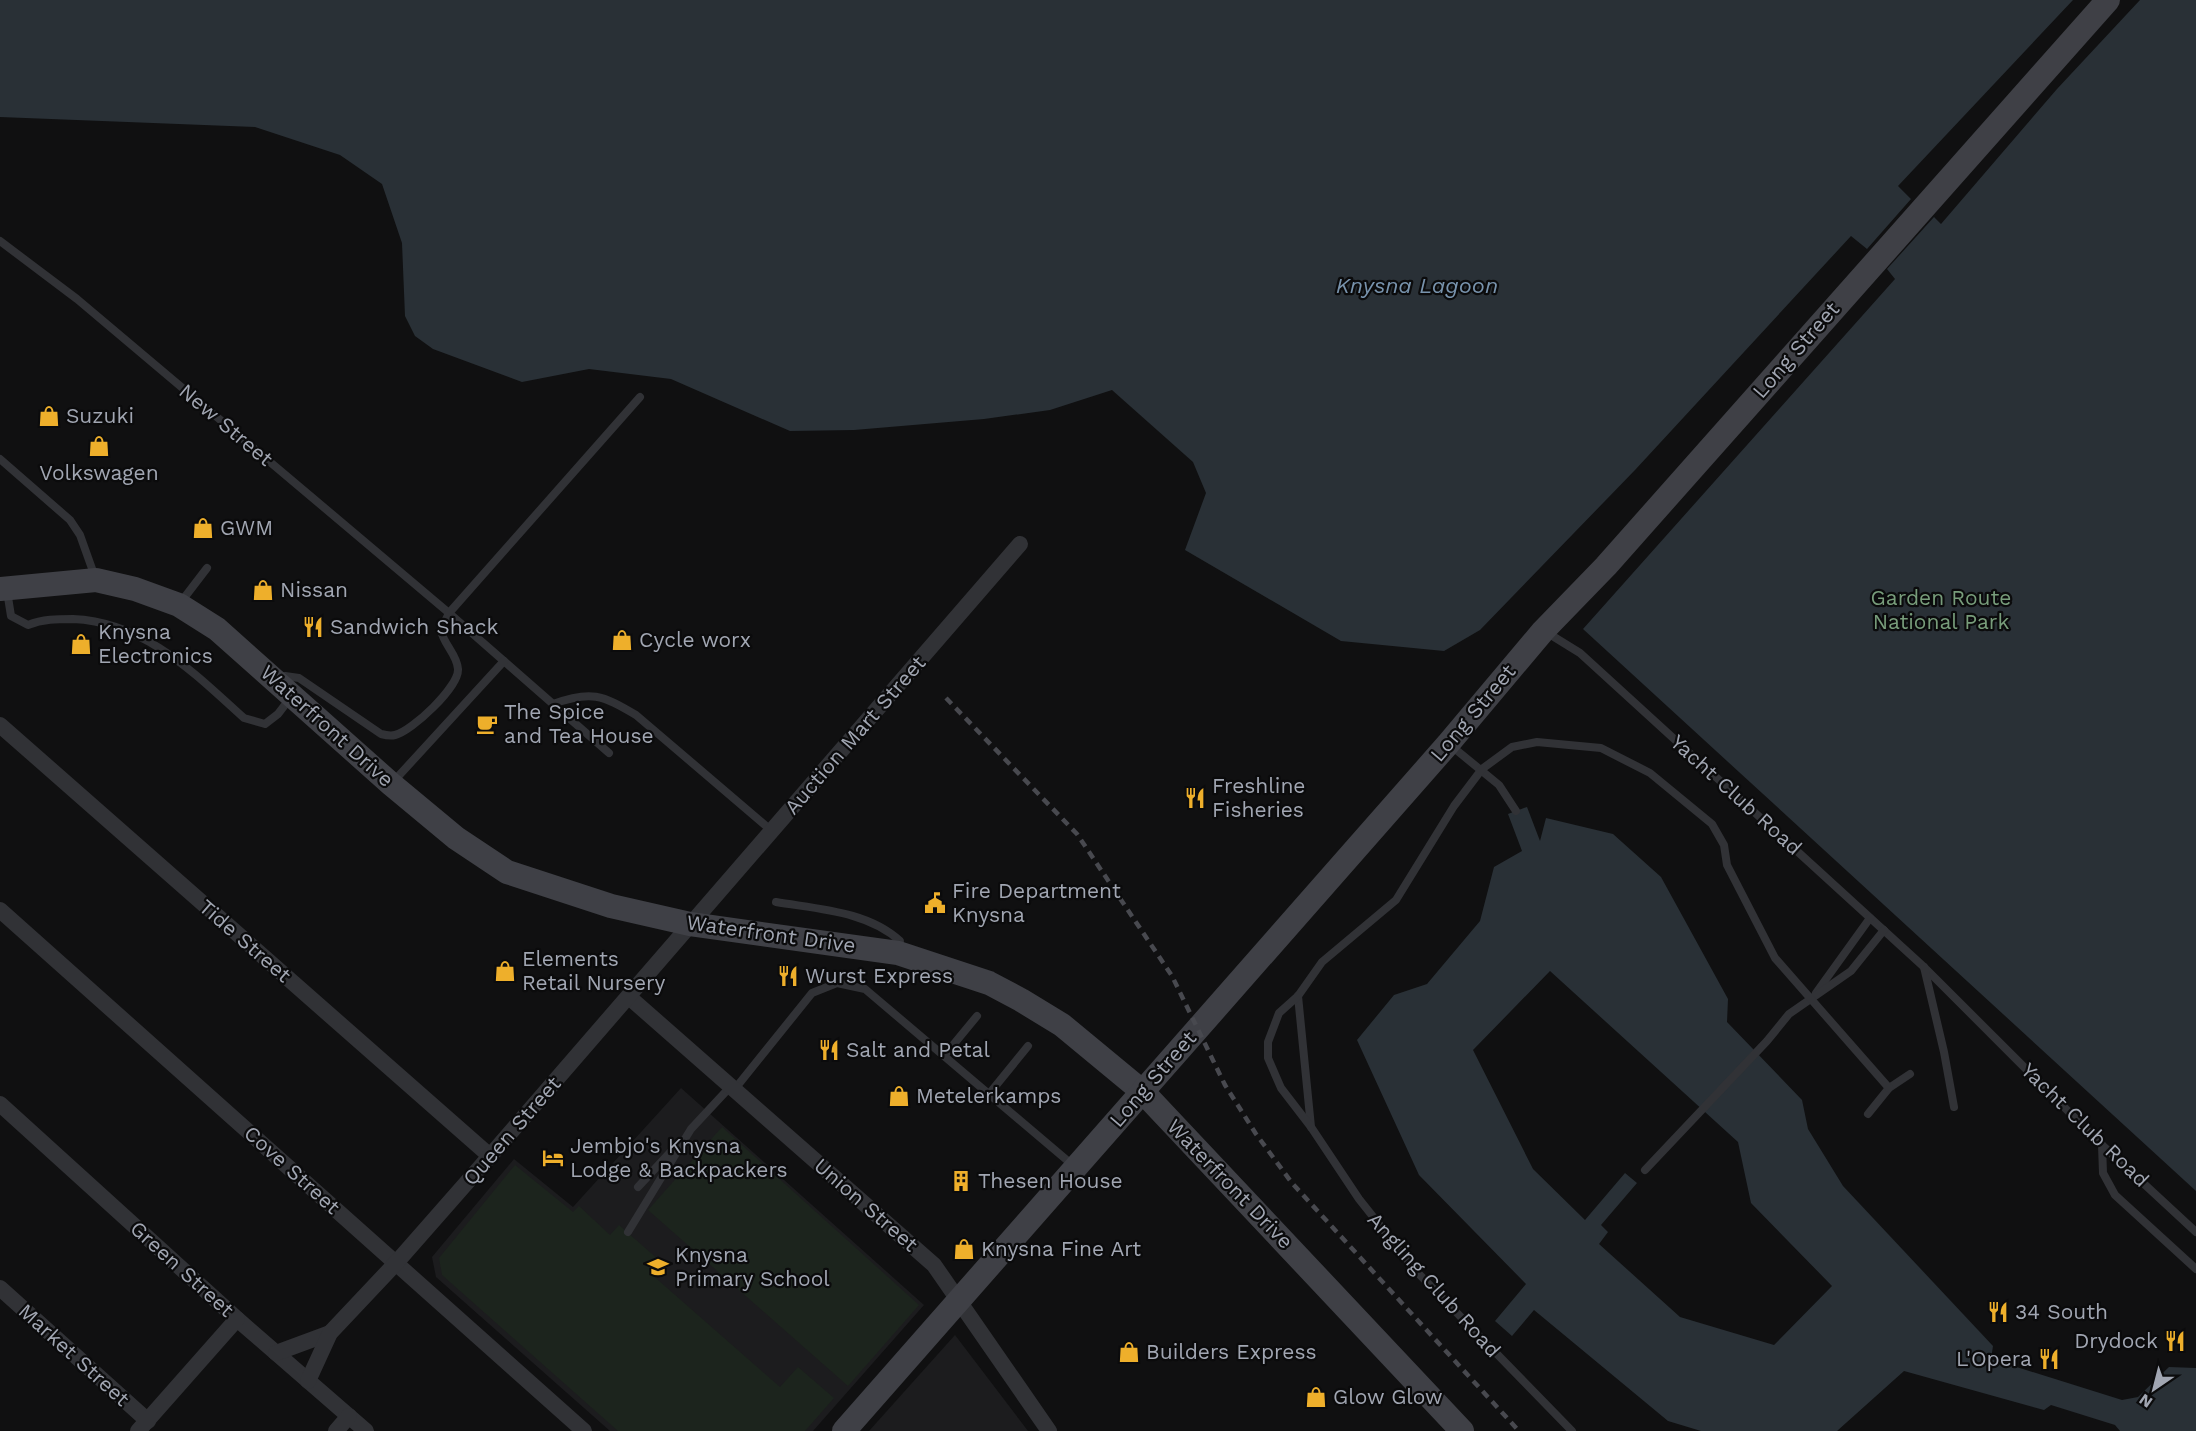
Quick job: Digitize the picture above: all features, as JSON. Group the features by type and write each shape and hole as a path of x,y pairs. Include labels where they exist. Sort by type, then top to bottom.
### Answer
{"street":[{"name":"Long Street","path":"844,1431 1448,744 1543,631 1614,557 1861,275 2108,0"},
{"name":"Auction Mart Street","path":"690,924 1020,544"},
{"name":"Waterfront Drive","path":"3,588 96,580 135,589 178,605 217,629 391,784 456,838 507,872 611,906 690,924 898,953 989,983 1021,1000 1062,1025 1143,1092 1462,1431"},
{"name":"Tide Street","path":"0,725 490,1156"},
{"name":"Cove Street","path":"0,910 584,1431"},
{"name":"Queen Street","path":"308,1382 330,1333 396,1263 690,924"},
{"name":"Union Street","path":"629,997 934,1265 1049,1431"},
{"name":"Green Street","path":"0,1104 237,1319 366,1431"},
{"name":"Market Street","path":"0,1288 143,1426"},
{"path":"143,1426 237,1319"},
{"name":"Queen Street","path":"276,1353 330,1333"},
{"path":"336,1431 349,1416"}],"lane":[{"name":"New Street","path":"0,241 77,299 449,613 609,753"},
{"path":"3,588 11,616 28,625 41,620 83,620 109,624 139,635 182,662 244,718 265,724 278,714 285,676 299,678 377,732 394,736 447,694 455,683 458,667 441,630 449,613 640,397"},
{"path":"0,459 70,520 80,535 96,580"},
{"path":"178,605 207,568"},
{"name":"Yacht Club Road","path":"1543,631 1580,653 1884,930 2102,1145 2196,1232"},
{"path":"391,784 504,661"},
{"path":"553,704 578,695 597,695 613,702 636,716 772,831"},
{"name":"Angling Club Road","path":"1572,1431 1417,1272 1359,1199 1311,1127 1281,1088 1269,1058 1268,1042 1279,1013 1298,996 1322,962 1396,900 1454,806 1482,769 1512,747 1537,742 1601,748 1650,773 1712,824 1724,845 1727,865 1775,958 1813,998 1889,1088"},
{"path":"1448,744 1482,769 1499,785 1516,810"},
{"path":"776,902 834,912 870,922 889,931 900,941 898,953"},
{"path":"1813,998 1870,918"},
{"path":"1645,1170 1767,1041 1789,1014 1851,970 1884,930"},
{"path":"1924,967 1954,1107"},
{"path":"638,1187 732,1088 813,993 837,983 865,989 1076,1167"},
{"name":"Angling Club Road","path":"1298,996 1311,1127"},
{"path":"944,1056 978,1016"},
{"path":"989,1094 1028,1046"},
{"path":"1868,1114 1889,1088 1910,1074"},
{"path":"628,1232 692,1129"},
{"path":"2102,1145 2103,1173 2115,1195 2196,1269"}],"shaded area":[{"name":"Knysna Primary School","path":"681,1088 924,1305 813,1431 610,1431 436,1277 432,1257 514,1159 573,1207"},
{"path":"722,1127 919,1305 848,1386 648,1210"},
{"path":"515,1165 573,1212 579,1206 610,1235 619,1225 660,1261 650,1273 780,1387 798,1367 834,1398 805,1431 618,1431 442,1275 439,1258"},
{"path":"955,1335 1028,1431 869,1431"}],"water":[{"name":"Knysna Lagoon","path":"0,0 2073,0 1898,186 1911,199 1867,249 1851,236 1635,470 1480,630 1444,651 1341,641 1185,550 1206,493 1193,462 1112,390 1050,410 984,419 854,430 790,431 671,379 589,369 522,382 433,349 415,336 405,316 402,243 382,184 340,155 255,127 0,117"},
{"name":"Garden Route National Park","path":"2140,0 2196,0 2196,1191 1583,629 1895,279 1887,269 1934,217 1941,224 2057,89"},
{"path":"1527,807 1540,841 1546,818 1613,834 1661,877 1728,999 1727,1022 1802,1100 1808,1129 1843,1186 1993,1346 1991,1359 2122,1400 2138,1397 2169,1367 2196,1368 2196,1431 2120,1431 2115,1425 2051,1405 2044,1410 1904,1371 1837,1431 1701,1431 1668,1421 1534,1310 1512,1336 1495,1321 1526,1284 1419,1175 1357,1040 1394,995 1427,984 1480,921 1494,867 1522,851 1508,814","holes":["1550,971 1738,1142 1751,1203 1832,1286 1774,1345 1680,1317 1599,1244 1608,1232 1601,1225 1637,1183 1625,1173 1585,1220 1533,1169 1473,1050"]}],"railway":[{"path":"946,698 1077,834 1172,976 1225,1085 1256,1134 1292,1183 1519,1431"}],"place":[{"name":"Suzuki","path":"49,416"},
{"name":"Volkswagen","path":"99,446"},
{"name":"GWM","path":"203,528"},
{"name":"Nissan","path":"263,590"},
{"name":"Sandwich Shack","path":"313,627"},
{"name":"Cycle worx","path":"622,640"},
{"name":"Knysna Electronics","path":"81,644"},
{"name":"The Spice and Tea House","path":"487,724"},
{"name":"Freshline Fisheries","path":"1195,798"},
{"name":"Fire Department Knysna","path":"935,903"},
{"name":"Elements Retail Nursery","path":"505,971"},
{"name":"Wurst Express","path":"788,976"},
{"name":"Salt and Petal","path":"829,1050"},
{"name":"Metelerkamps","path":"899,1096"},
{"name":"Jembjo's Knysna Lodge & Backpackers","path":"553,1158"},
{"name":"Thesen House","path":"961,1181"},
{"name":"Knysna Fine Art","path":"964,1249"},
{"name":"Knysna Primary School","path":"658,1267"},
{"name":"34 South","path":"1998,1312"},
{"name":"Drydock","path":"2175,1341"},
{"name":"Builders Express","path":"1129,1352"},
{"name":"L'Opera","path":"2049,1359"},
{"name":"Glow Glow","path":"1316,1397"}]}
